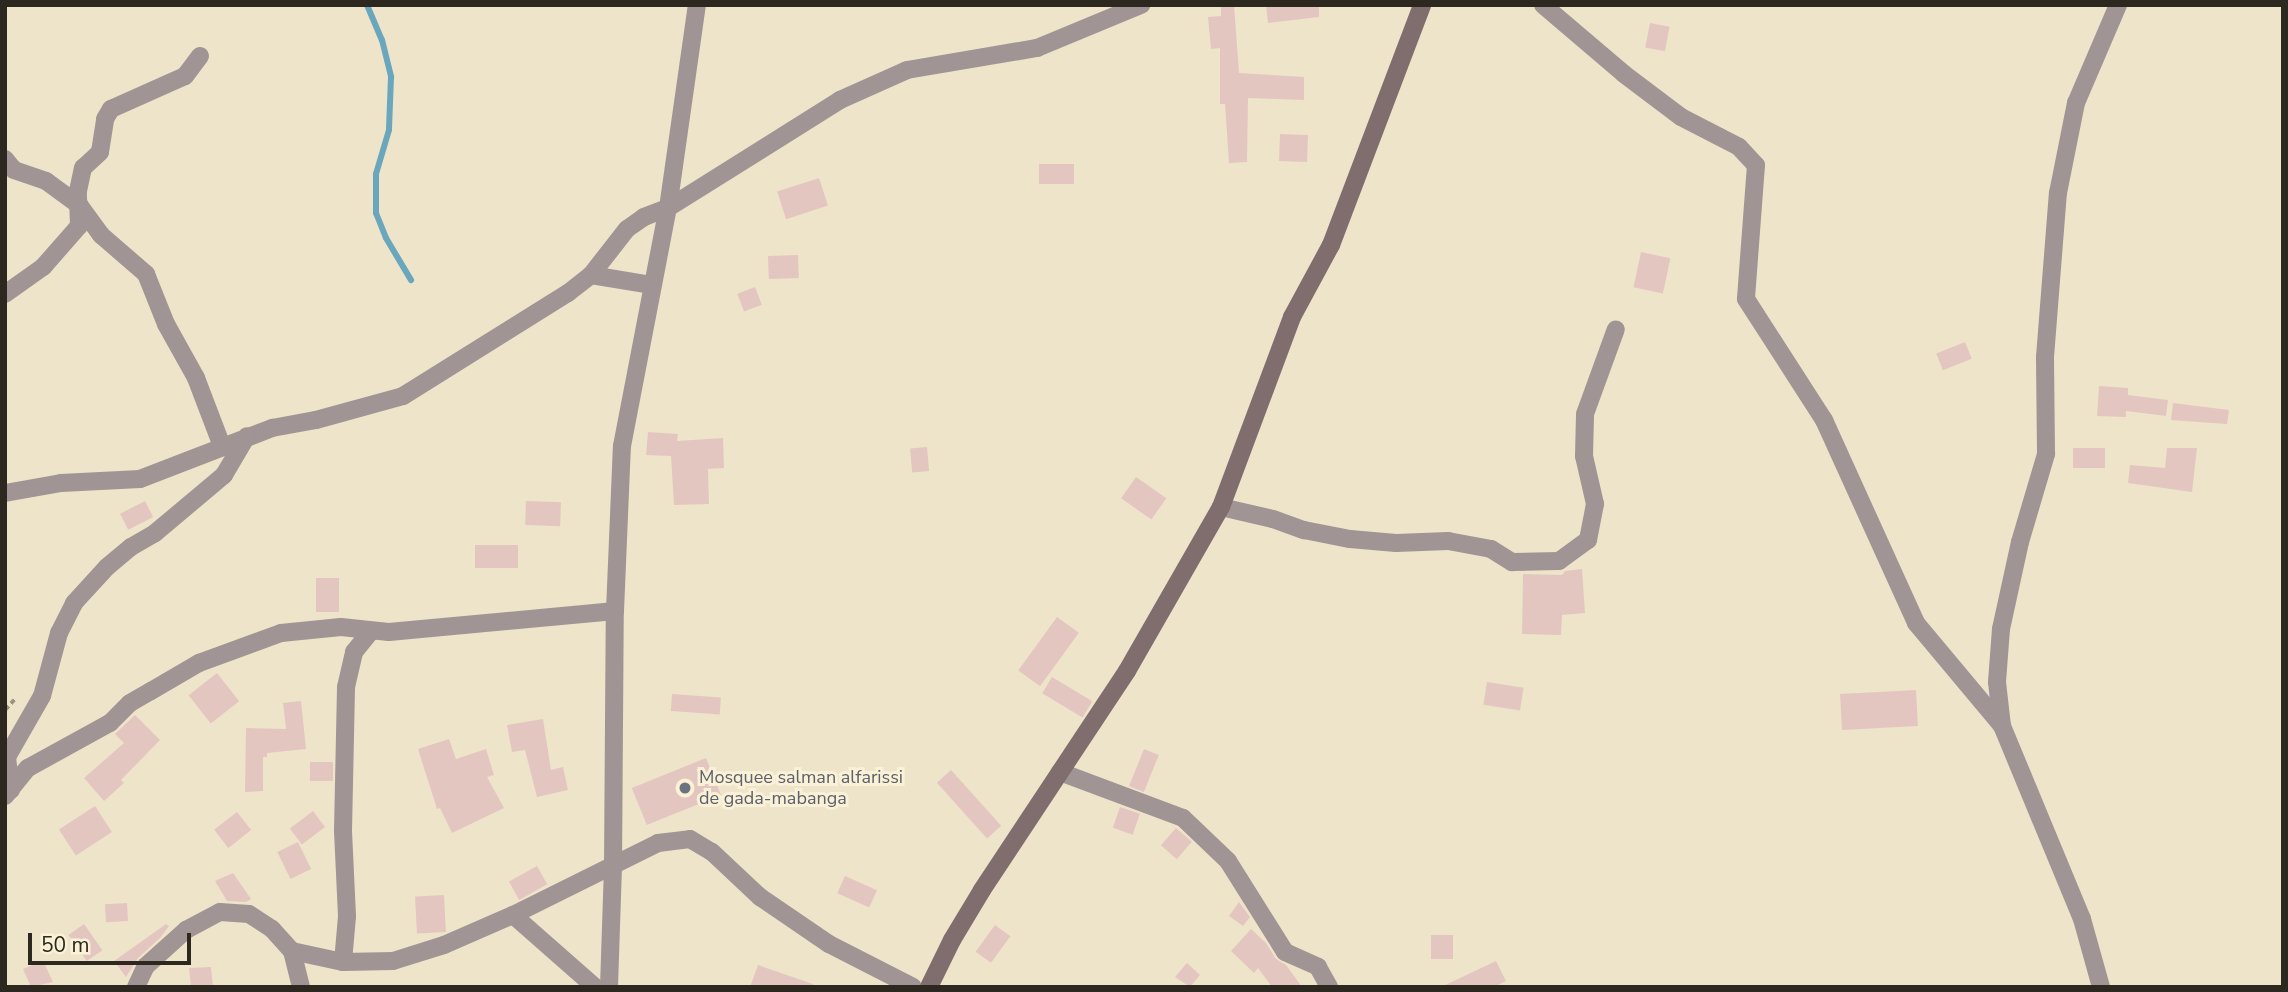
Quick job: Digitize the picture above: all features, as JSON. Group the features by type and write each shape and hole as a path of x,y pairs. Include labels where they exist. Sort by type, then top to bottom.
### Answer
{"street":[{"path":"609,987 615,611 622,446 668,208 697,5"},
{"path":"5,493 61,483 140,479 247,436 403,396 541,312 591,275 627,229 643,217 668,208 840,100 907,70 1037,48 1140,5"},
{"path":"929,987 964,920 1127,671 1221,507 1292,317 1331,245 1422,5"},
{"path":"1543,5 1681,117 1739,147 1756,165 1746,299 1824,420 1916,623 2002,726"},
{"path":"2101,987 2082,919 2002,726 1997,682 2001,629 2020,542 2046,454 2045,357 2058,193 2076,103 2118,5"},
{"path":"5,294 27,281 79,226 78,191 83,167 100,152 105,118 111,109 185,76 200,55"},
{"path":"5,159 14,170 46,181 80,206 101,235 146,274 166,324 196,378 222,446"},
{"path":"591,275 652,285"},
{"path":"1221,507 1263,516 1304,530 1350,539 1396,543 1447,541 1491,549 1512,562 1559,561 1588,540 1595,504 1584,456 1585,414 1616,329"},
{"path":"8,793 7,757 42,695 59,633 74,603 107,567 131,547 155,533 224,475 247,436"},
{"path":"8,793 28,768 88,732 110,723 131,703 199,663 281,633 341,627 389,632 615,611"},
{"path":"343,962 347,916 343,831 346,687 355,652 371,631"},
{"path":"1060,772 1183,818 1228,861 1285,952 1318,967 1329,987"},
{"path":"292,951 343,962 393,961 444,945 513,915 658,843 690,839 712,852 760,897 817,936 913,987"},
{"path":"136,987 146,966 176,939 220,912 249,915 272,929 292,951 301,987"},
{"path":"513,915 595,987"}],"building":[{"path":"1221,5 1234,5 1239,73 1304,77 1304,100 1248,98 1247,162 1229,163 1225,104 1220,104 1220,48 1211,49 1208,17 1221,16"},
{"path":"1266,5 1319,5 1319,17 1268,23"},
{"path":"1650,23 1670,27 1665,51 1645,48"},
{"path":"1280,134 1308,135 1307,162 1279,161"},
{"path":"1039,164 1074,164 1074,184 1039,184"},
{"path":"819,178 828,206 786,219 777,192"},
{"path":"1641,252 1670,258 1663,293 1634,287"},
{"path":"798,255 799,278 769,279 768,256"},
{"path":"755,287 762,305 744,312 737,294"},
{"path":"1965,342 1972,359 1943,370 1936,354"},
{"path":"2099,386 2128,388 2128,395 2168,400 2166,416 2126,411 2126,417 2097,416"},
{"path":"2173,403 2229,410 2227,424 2171,420"},
{"path":"648,432 678,434 677,441 723,438 724,468 708,469 709,504 674,505 671,456 646,455"},
{"path":"927,447 929,471 912,472 910,448"},
{"path":"2073,448 2105,448 2105,468 2073,468"},
{"path":"2167,448 2197,448 2192,492 2128,483 2130,465 2165,468"},
{"path":"1136,477 1166,498 1151,520 1121,498"},
{"path":"145,501 153,517 128,530 120,514"},
{"path":"526,501 561,502 560,526 525,525"},
{"path":"475,545 518,545 518,568 475,568"},
{"path":"1582,569 1585,613 1562,615 1561,635 1522,634 1523,574 1562,575 1565,571"},
{"path":"316,578 339,578 339,612 316,612"},
{"path":"1057,617 1079,633 1040,686 1018,670"},
{"path":"217,673 239,701 211,724 189,695"},
{"path":"1052,677 1092,701 1083,717 1042,693"},
{"path":"1487,682 1524,688 1520,711 1483,705"},
{"path":"1916,690 1918,726 1842,730 1840,694"},
{"path":"672,694 721,697 720,714 671,711"},
{"path":"301,701 306,749 267,753 267,757 263,757 263,791 245,792 246,728 286,729 283,703"},
{"path":"135,715 160,740 121,780 124,783 104,801 84,778 124,743 115,734"},
{"path":"543,719 551,770 563,767 568,790 537,797 525,750 512,752 507,725"},
{"path":"449,739 456,759 486,749 494,775 487,777 504,808 452,833 440,808 437,809 418,749"},
{"path":"1144,749 1159,755 1144,792 1129,786"},
{"path":"706,758 721,795 647,825 632,788"},
{"path":"310,762 333,762 333,781 310,781"},
{"path":"951,770 1001,826 987,838 937,783"},
{"path":"95,806 112,832 76,855 59,829"},
{"path":"1120,807 1140,814 1133,835 1113,828"},
{"path":"313,811 325,827 302,844 290,828"},
{"path":"237,812 251,830 228,848 214,830"},
{"path":"1176,828 1192,842 1177,859 1161,845"},
{"path":"298,842 311,869 290,879 277,852"},
{"path":"537,866 547,884 519,900 509,882"},
{"path":"233,873 251,899 246,902 227,901 215,881"},
{"path":"845,876 877,890 869,908 837,893"},
{"path":"444,895 446,932 417,933 415,897"},
{"path":"1239,902 1250,917 1243,926 1229,916"},
{"path":"127,903 128,921 106,922 105,904"},
{"path":"84,924 102,950 87,961 68,935"},
{"path":"166,924 169,926 160,938 138,958 126,977 114,961"},
{"path":"995,925 1010,936 991,963 976,952"},
{"path":"1251,929 1266,943 1276,959 1286,965 1302,987 1272,987 1258,968 1254,973 1231,951"},
{"path":"1431,935 1453,935 1453,959 1431,959"},
{"path":"43,961 53,982 31,987 23,969"},
{"path":"1496,961 1506,981 1494,987 1441,987"},
{"path":"1187,963 1200,975 1190,987 1175,977"},
{"path":"758,965 813,984 813,987 750,987"},
{"path":"211,967 213,987 191,987 189,968"}],"waterway":[{"path":"367,5 382,40 391,77 389,130 376,174 376,213 386,238 411,280"}],"place":[{"name":"Mosquee salman alfarissi de gada-mabanga","path":"685,788"}]}
